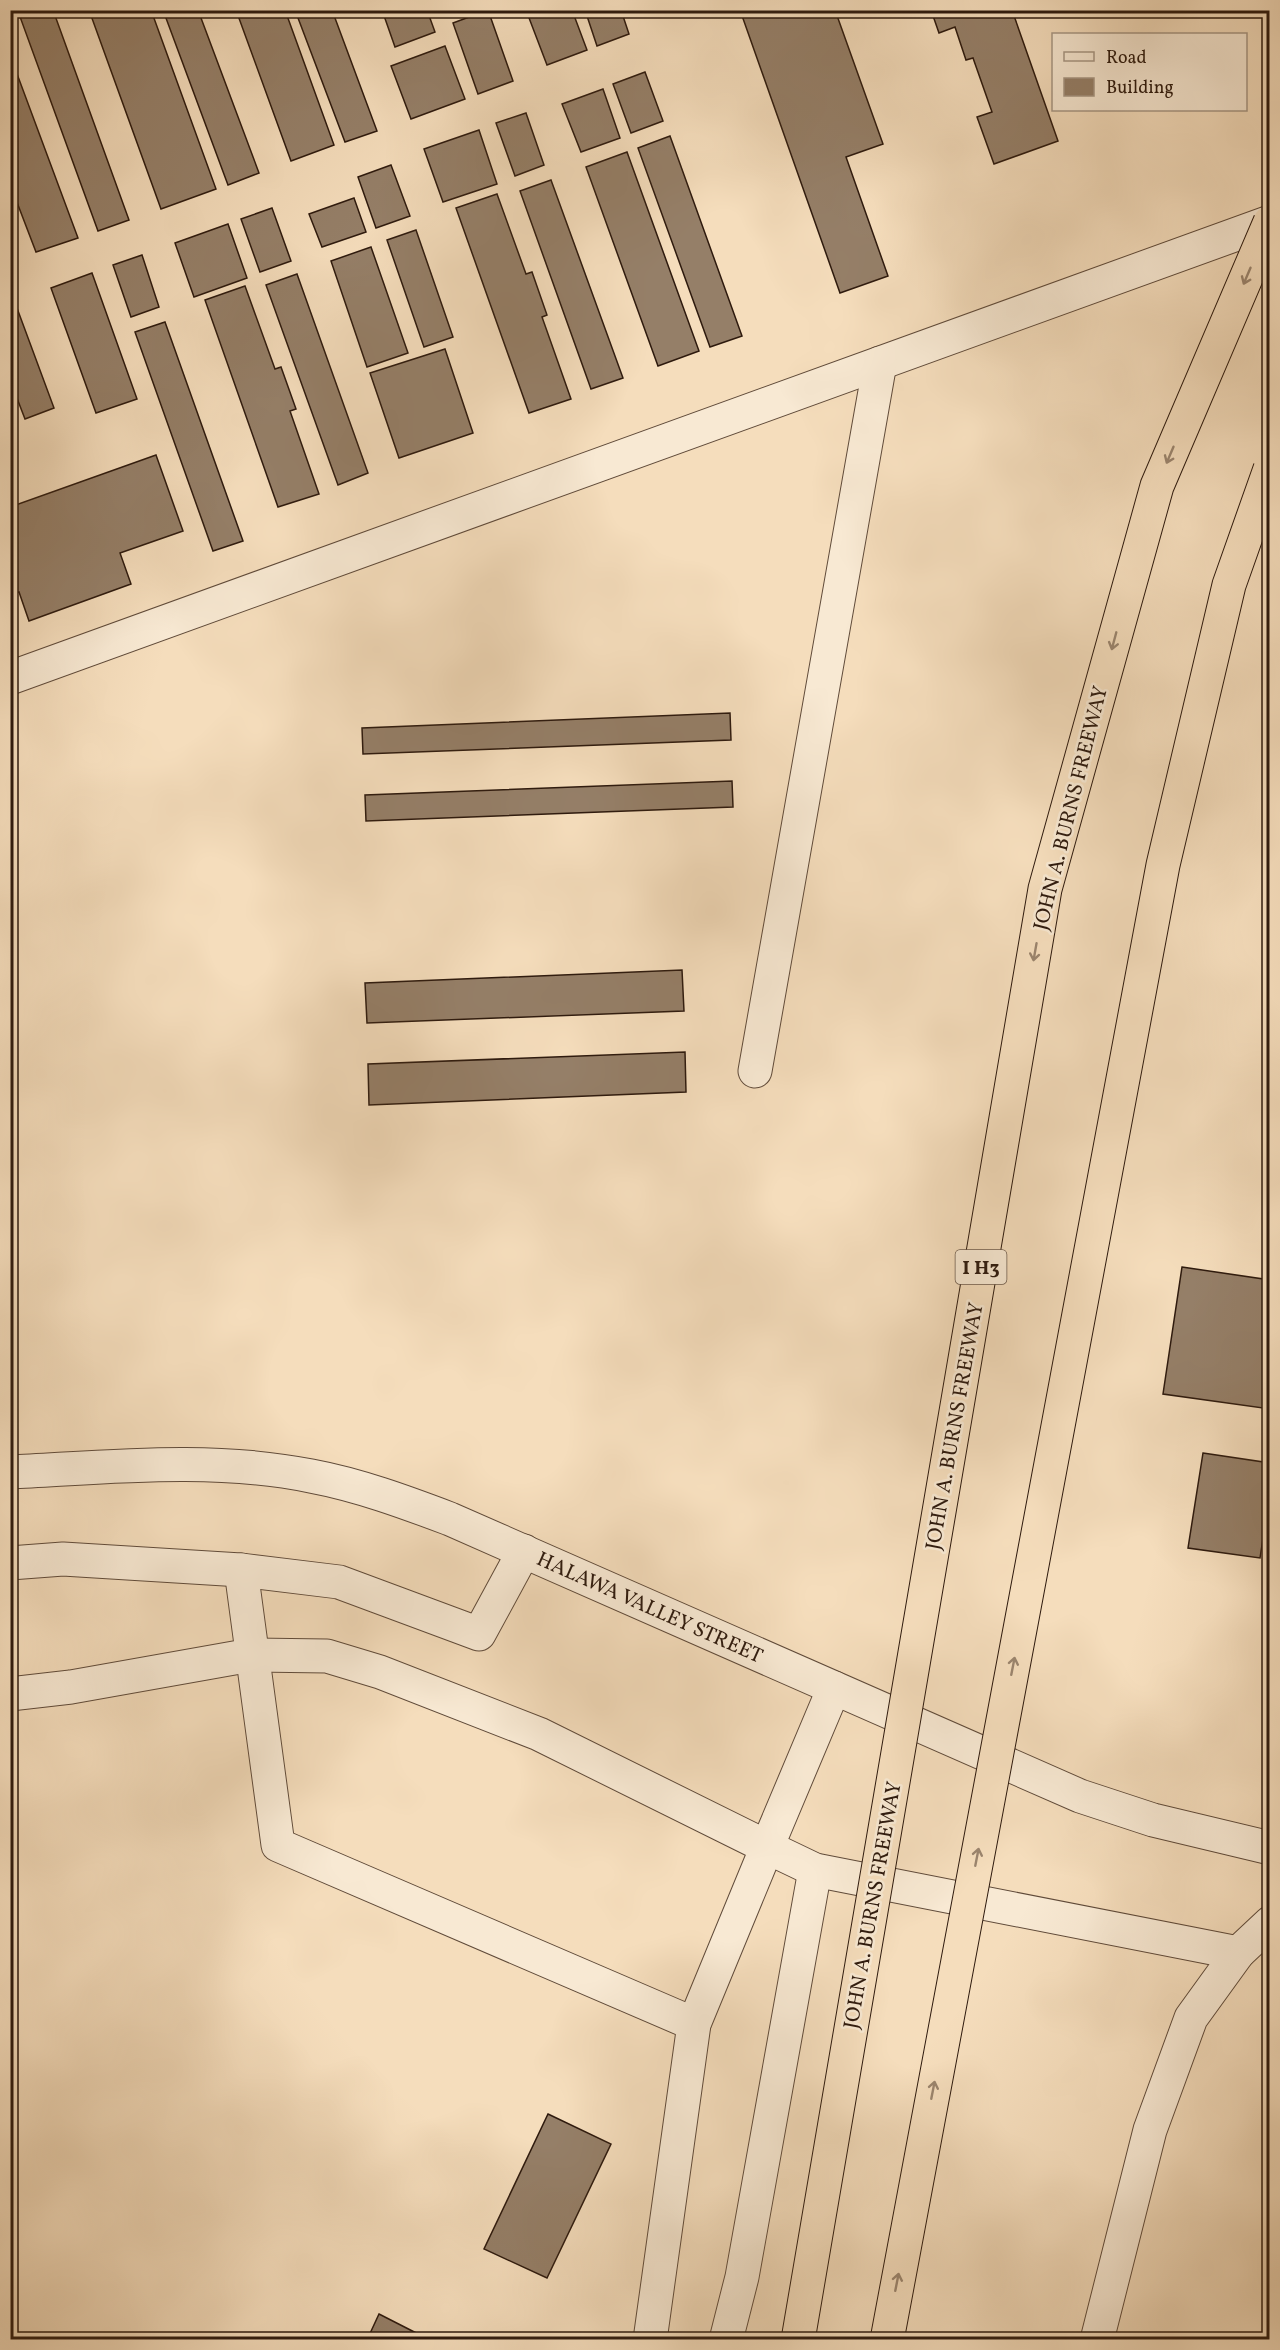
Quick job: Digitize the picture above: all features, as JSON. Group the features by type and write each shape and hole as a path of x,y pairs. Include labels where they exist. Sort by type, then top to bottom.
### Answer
{"highway":[{"name":"JOHN A. BURNS FREEWAY","path":"798,2340 1045,889 1157,486 1269,222"},
{"path":"887,2340 1163,865 1229,585 1269,469"}],"street":[{"path":"10,678 1269,222"},
{"path":"755,1071 880,363"},
{"name":"HALAWA VALLEY STREET","path":"10,1472 141,1465 242,1466 311,1476 377,1493 440,1515 524,1551 1080,1796 1154,1820 1269,1848"},
{"path":"10,1563 63,1559 241,1570 339,1582 479,1634 524,1551"},
{"path":"241,1570 278,1845 694,2024"},
{"path":"10,1694 71,1687 251,1655 327,1656 380,1672 539,1734 815,1870 1238,1953"},
{"path":"650,2340 694,2024 834,1688"},
{"path":"726,2340 742,2277 815,1870"},
{"path":"1097,2340 1150,2130 1191,2018 1238,1953 1269,1923"}],"building":[{"path":"28,10 53,10 129,220 98,231 19,14"},
{"path":"89,10 151,10 216,189 161,209"},
{"path":"163,10 198,10 259,173 228,185"},
{"path":"236,10 285,10 334,145 291,161"},
{"path":"295,10 332,10 377,131 345,142"},
{"path":"382,10 427,10 435,32 395,47"},
{"path":"488,10 513,81 478,94 453,23"},
{"path":"526,10 572,10 587,50 547,65"},
{"path":"585,10 621,10 629,34 597,46"},
{"path":"740,10 835,10 883,144 846,157 888,276 840,293"},
{"path":"931,10 1012,10 1058,141 994,164 977,117 992,112 973,58 966,60 955,27 939,33"},
{"path":"445,46 465,99 411,119 391,66"},
{"path":"10,55 78,238 36,252 10,184"},
{"path":"645,72 663,121 631,133 613,84"},
{"path":"603,89 620,138 581,152 562,104"},
{"path":"526,113 544,165 515,176 496,123"},
{"path":"479,130 497,184 443,202 424,149"},
{"path":"670,136 742,336 710,347 638,148"},
{"path":"627,152 699,351 658,366 586,167"},
{"path":"391,165 410,216 376,228 358,177"},
{"path":"551,180 623,378 591,389 520,191"},
{"path":"497,194 526,274 532,272 547,315 542,317 571,399 529,413 456,208"},
{"path":"354,198 366,232 322,247 309,214"},
{"path":"272,208 291,261 260,272 241,219"},
{"path":"228,224 247,278 194,297 175,243"},
{"path":"416,230 453,337 424,347 387,240"},
{"path":"371,247 408,353 367,367 331,261"},
{"path":"142,255 159,307 131,317 113,265"},
{"path":"92,273 137,399 96,413 51,288"},
{"path":"297,274 368,473 338,485 266,285"},
{"path":"245,286 275,369 281,367 296,409 290,411 319,494 278,507 205,300"},
{"path":"14,300 54,408 25,419 10,380 10,302"},
{"path":"165,322 243,541 213,551 135,332"},
{"path":"445,349 473,433 399,458 370,373"},
{"path":"156,455 183,531 120,553 131,584 29,621 19,592 10,595 10,507"},
{"path":"730,713 731,740 363,754 362,728"},
{"path":"732,781 733,807 366,821 365,795"},
{"path":"682,970 684,1011 367,1023 365,983"},
{"path":"685,1052 686,1092 369,1105 368,1064"},
{"path":"1182,1267 1270,1280 1270,1409 1163,1394"},
{"path":"1203,1453 1270,1463 1270,1493 1260,1558 1188,1548"},
{"path":"548,2114 611,2144 547,2278 484,2249"},
{"path":"379,2314 430,2340 367,2340"}]}
